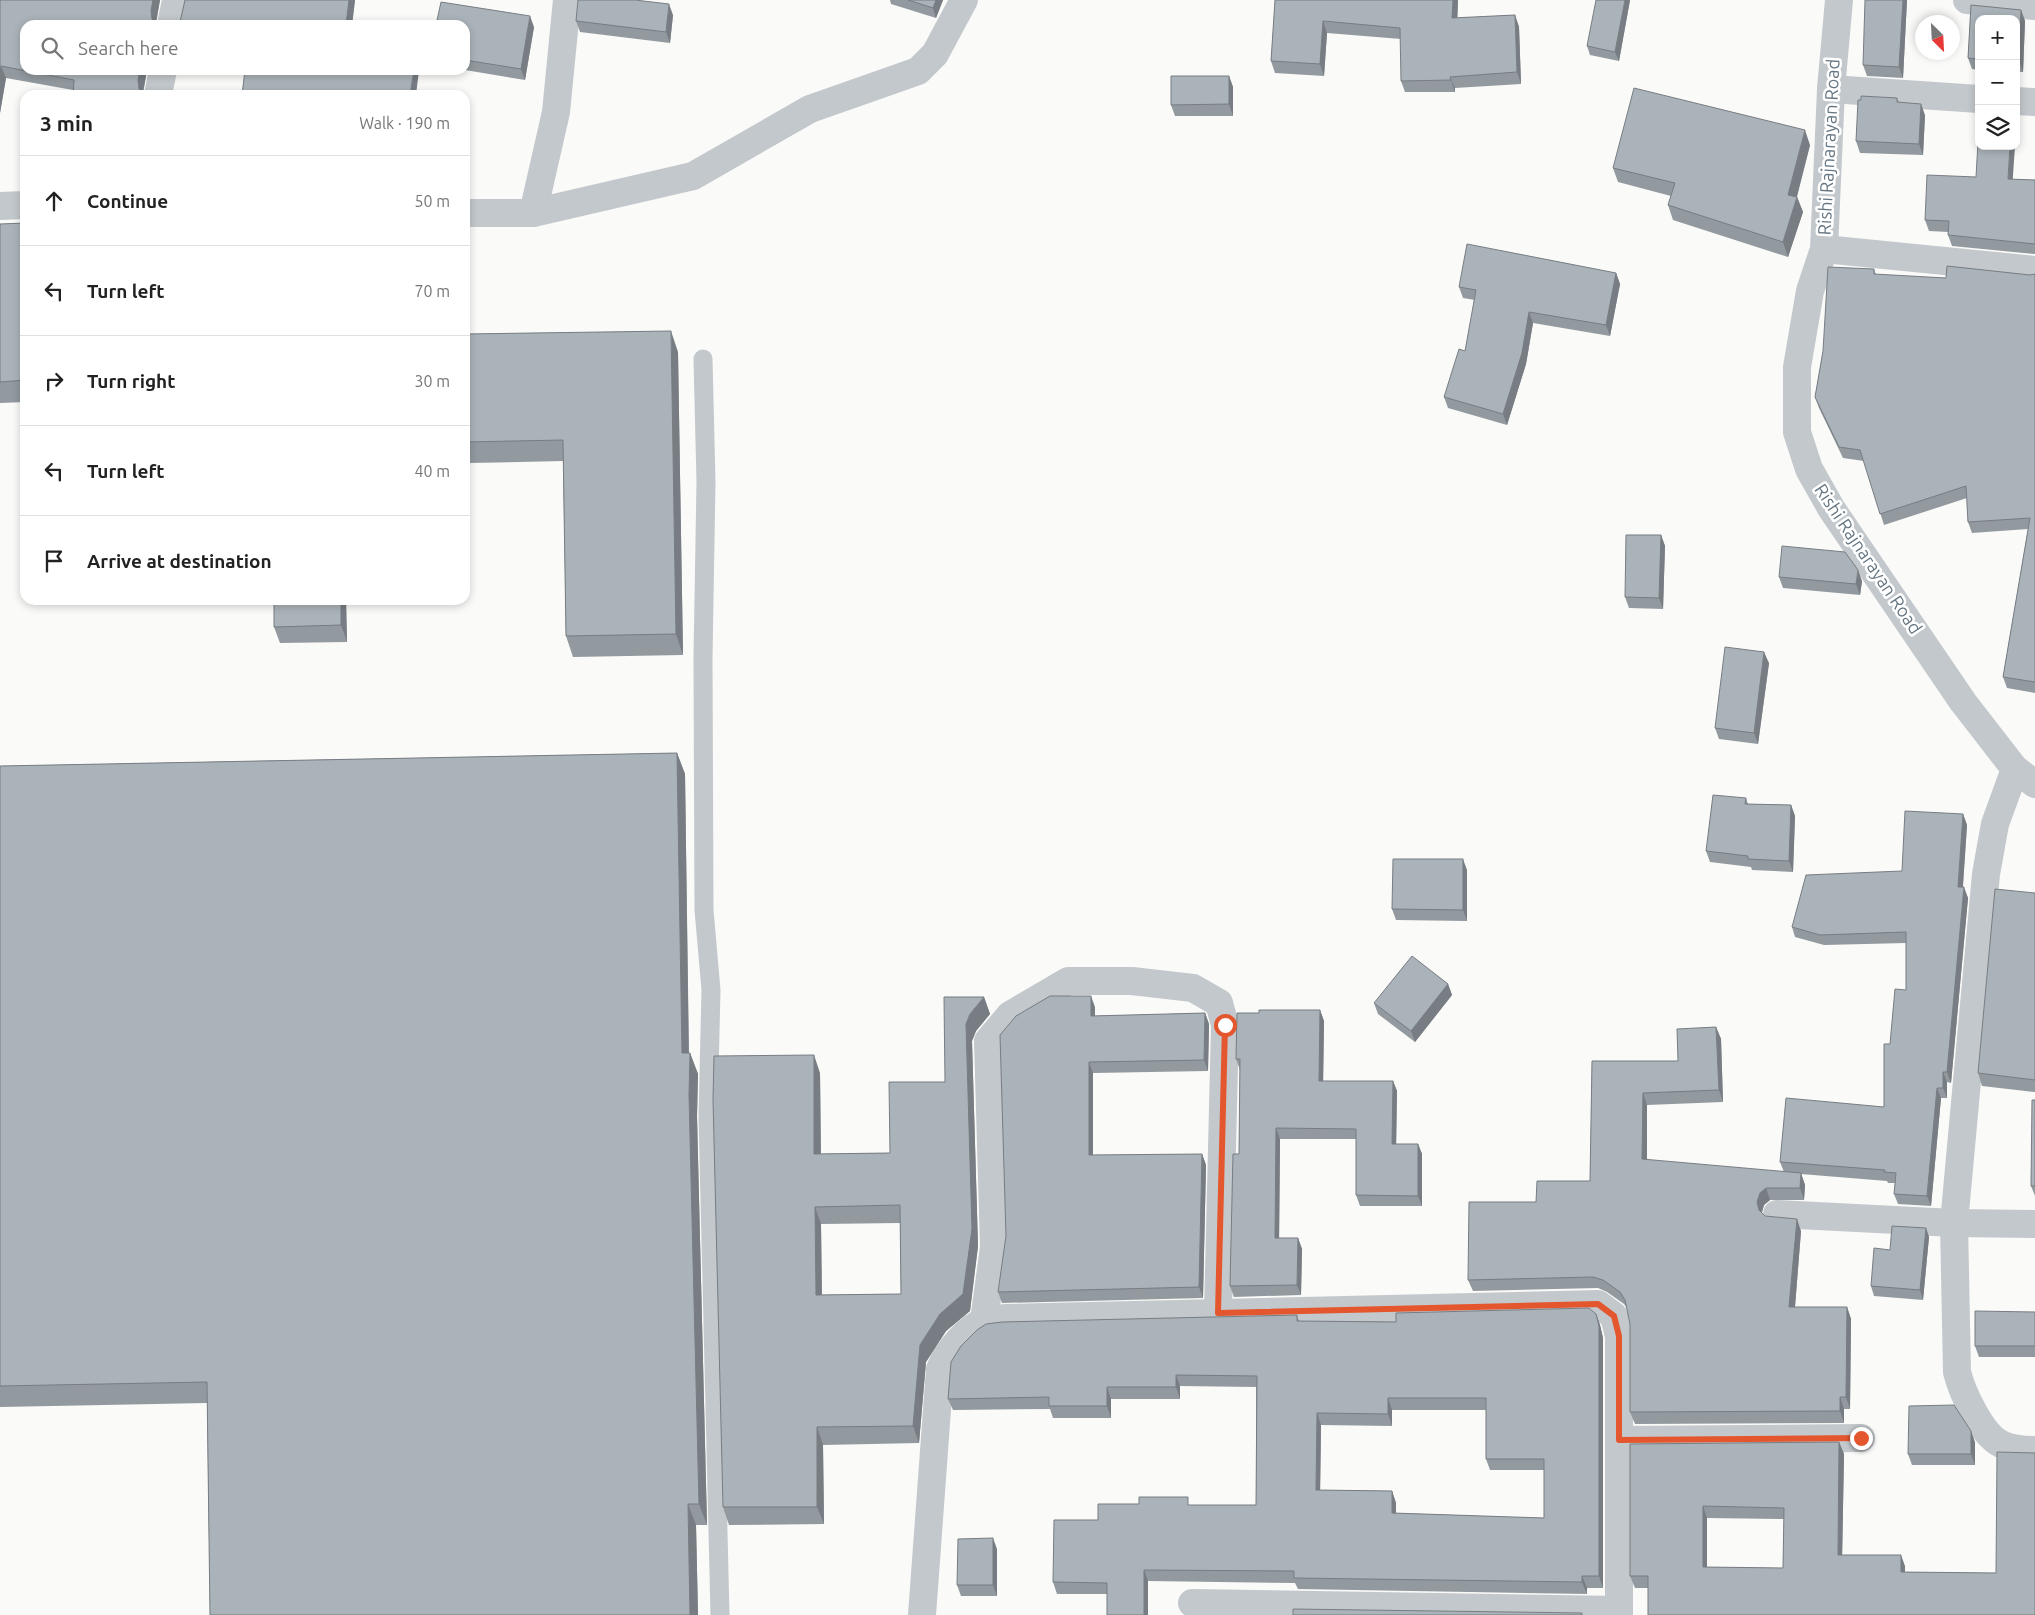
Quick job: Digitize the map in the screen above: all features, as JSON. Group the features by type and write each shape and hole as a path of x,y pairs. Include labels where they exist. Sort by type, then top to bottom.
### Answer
{"street":[{"path":"172,20 176,0"},
{"path":"533,213 556,112 567,0"},
{"path":"470,213 533,213 693,176 810,109 918,71 935,54 964,0"},
{"name":"Rishi Rajnarayan Road","path":"1838,0 1831,89 1824,249 1810,291 1797,367 1797,432 1809,469 1831,508 1964,702 2025,777"},
{"path":"1967,0 2035,6"},
{"path":"159,90 162,75"},
{"path":"1831,89 1975,98"},
{"path":"2020,101 2035,102"},
{"path":"0,206 20,205"},
{"path":"1824,249 2035,270"},
{"path":"2025,777 1995,824 1986,874 1954,1223 1957,1372 1962,1391 1989,1434 2001,1444 2021,1450 2035,1450"},
{"path":"984,1321 994,1247 988,1041 1010,1015 1068,981 1132,981 1193,988 1219,1003 1225,1025 1218,1313"},
{"path":"1777,1214 1954,1223 2035,1224"},
{"path":"922,1615 940,1369 946,1354 956,1343 984,1321 1005,1318 1598,1304 1614,1316 1619,1336 1619,1612 1192,1602"},
{"path":"1619,1440 1861,1438"}],"lane":[{"path":"703,359 706,482 703,658 704,910 711,990 708,1116 720,1615"}],"building":[{"path":"0,0 153,0 151,11 153,20 20,20 20,70 1,66 0,75"},
{"path":"185,0 349,0 347,20 180,20"},
{"path":"578,0 635,0 669,4 666,32 576,21"},
{"path":"908,0 936,0 933,8"},
{"path":"1275,0 1453,0 1452,18 1515,15 1517,72 1450,77 1451,80 1401,81 1400,28 1323,21 1320,64 1271,61"},
{"path":"1596,0 1625,0 1615,52 1587,46"},
{"path":"1865,0 1903,0 1899,67 1863,65"},
{"path":"441,2 530,16 521,69 470,61 470,20 437,20"},
{"path":"1971,5 2021,10 2020,36 2020,15 1975,15 1975,59 1968,58"},
{"path":"48,75 139,75 140,90 73,90 74,80"},
{"path":"244,75 413,75 411,90 243,90"},
{"path":"1171,76 1229,76 1229,104 1171,105"},
{"path":"1634,88 1805,130 1788,195 1797,197 1783,242 1668,205 1675,183 1613,168"},
{"path":"1861,96 1897,98 1897,102 1921,104 1919,144 1856,141 1858,100 1861,100"},
{"path":"1978,150 2010,150 2008,179 2035,180 2035,244 1948,235 1949,221 1925,220 1927,175 1976,177"},
{"path":"20,223 20,380 0,382 0,224"},
{"path":"1467,244 1616,273 1606,325 1529,312 1522,353 1503,414 1444,397 1459,349 1465,351 1476,290 1459,287"},
{"path":"1947,266 2035,274 2035,682 2003,677 2030,518 1968,522 1966,486 1880,514 1860,450 1839,447 1815,397 1823,351 1828,267 1874,269 1874,274 1946,278"},
{"path":"671,331 676,634 566,636 563,440 470,442 470,334"},
{"path":"1626,535 1661,535 1659,598 1625,597"},
{"path":"1782,546 1845,552 1858,570 1856,584 1779,577"},
{"path":"274,605 341,605 341,625 274,627"},
{"path":"1725,647 1764,652 1754,733 1715,728"},
{"path":"677,753 682,1053 690,1053 689,1095 699,1504 688,1504 690,1615 210,1615 207,1382 0,1386 0,766"},
{"path":"1713,795 1746,798 1745,804 1791,805 1789,861 1748,859 1748,856 1706,851"},
{"path":"1905,811 1963,814 1958,887 1964,887 1947,1072 1943,1072 1943,1088 1937,1088 1927,1196 1894,1194 1896,1173 1884,1172 1885,1170 1780,1162 1786,1098 1884,1107 1884,1044 1890,1044 1895,989 1906,990 1906,932 1820,935 1792,927 1806,875 1902,871"},
{"path":"1393,859 1463,859 1463,910 1392,909"},
{"path":"1995,889 2035,893 2035,1080 1978,1073"},
{"path":"1412,956 1448,984 1411,1031 1374,1003"},
{"path":"1050,996 1091,996 1091,1016 1205,1013 1204,1060 1089,1062 1089,1155 1202,1154 1199,1287 998,1292 1006,1236 1000,1035 1016,1016"},
{"path":"944,997 984,997 970,1014 966,1024 972,1229 963,1294 940,1314 920,1345 913,1426 817,1427 817,1507 723,1507 713,1099 714,1056 814,1055 814,1154 890,1153 889,1082 945,1082","holes":["900,1205 901,1294 816,1295 815,1207"]},
{"path":"1259,1010 1320,1010 1319,1081 1393,1081 1392,1144 1418,1144 1418,1196 1356,1195 1356,1129 1276,1128 1275,1238 1298,1238 1297,1285 1230,1286 1233,1154 1239,1154 1240,1059 1236,1059 1237,1013 1259,1013"},
{"path":"1716,1027 1719,1090 1643,1093 1642,1159 1801,1173 1800,1188 1766,1188 1760,1193 1757,1202 1759,1210 1765,1216 1797,1219 1789,1307 1847,1307 1846,1397 1840,1397 1840,1411 1630,1412 1630,1324 1625,1300 1620,1292 1603,1280 1593,1277 1468,1280 1469,1202 1536,1202 1537,1181 1590,1181 1592,1061 1678,1061 1677,1029"},
{"path":"2032,1100 2035,1100 2035,1186 2031,1186"},
{"path":"1892,1226 1926,1228 1920,1290 1871,1286 1874,1248 1890,1250"},
{"path":"1589,1308 1596,1314 1599,1326 1599,1576 1582,1576 1582,1582 1294,1578 1294,1571 1144,1570 1144,1615 1107,1615 1107,1583 1053,1582 1054,1520 1098,1520 1098,1504 1139,1504 1139,1497 1188,1497 1188,1505 1256,1505 1257,1376 1176,1375 1176,1387 1107,1387 1107,1406 1049,1406 1049,1397 948,1399 951,1362 961,1346 986,1324 1002,1322 1297,1315 1297,1321 1396,1322 1396,1313","holes":["1388,1398 1486,1398 1486,1459 1544,1459 1544,1518 1392,1513 1392,1491 1316,1490 1317,1413 1388,1414"]},
{"path":"1975,1311 2035,1312 2035,1346 1975,1346"},
{"path":"1954,1405 1971,1431 1971,1454 1908,1454 1909,1406"},
{"path":"1839,1442 1838,1555 1901,1555 1901,1572 1996,1573 1997,1452 2035,1453 2035,1615 1648,1615 1648,1576 1630,1576 1630,1444","holes":["1703,1506 1784,1508 1783,1568 1703,1567"]},
{"path":"993,1538 993,1585 957,1585 958,1539"},
{"path":"1293,1609 1582,1613 1582,1615 1293,1615"}],"route":[{"path":"1225,1025 1218,1313 1598,1304 1614,1316 1619,1336 1619,1440 1861,1438"}]}
